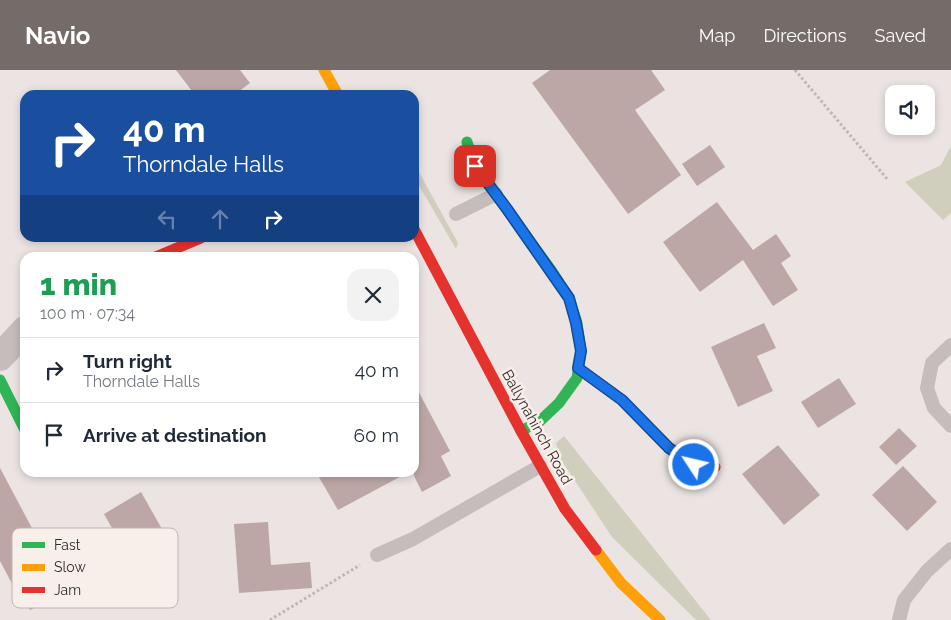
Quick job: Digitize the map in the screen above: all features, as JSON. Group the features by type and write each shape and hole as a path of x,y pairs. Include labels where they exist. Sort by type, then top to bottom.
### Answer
{"street":[{"path":"324,70 335,90"},
{"path":"467,142 475,166 569,298 576,323 581,351 577,378 559,403 540,421 521,431"},
{"name":"Ballynahinch Road","path":"419,238 521,431 565,508 621,583 660,620"},
{"path":"167,252 191,242"},
{"path":"0,357 20,335"},
{"path":"578,368 622,400 669,448 694,465 715,467"},
{"path":"0,380 20,420"}],"lane":[{"path":"456,214 496,194"},
{"path":"951,345 932,363 927,388 934,408 951,426"},
{"path":"377,555 413,539 540,466"},
{"path":"899,620 904,600 927,571 951,549"}],"path":[{"path":"795,70 888,180"},
{"path":"270,620 377,555"}],"shaded area":[{"path":"951,146 951,213 943,220 905,182 941,165"},
{"path":"419,172 458,243 456,249 419,186"},
{"path":"564,436 711,620 696,620 612,537 560,458 556,443"}],"building":[{"path":"176,70 240,70 250,83 241,90 191,90"},
{"path":"550,70 651,70 665,90 635,110 681,175 628,214 532,83"},
{"path":"710,145 725,167 697,186 682,164"},
{"path":"717,202 753,250 776,234 791,256 781,263 798,290 773,306 743,260 700,292 663,242"},
{"path":"764,323 776,348 757,356 773,391 738,407 711,347"},
{"path":"839,378 856,404 818,428 801,402"},
{"path":"419,392 450,451 441,456 451,476 422,492 414,477 419,477"},
{"path":"899,428 917,446 896,465 879,447"},
{"path":"778,445 820,495 784,525 742,474"},
{"path":"903,466 937,502 907,531 872,495"},
{"path":"0,468 32,528 12,528 12,584 0,561"},
{"path":"319,477 400,477 338,510"},
{"path":"141,492 161,528 112,528 104,514"},
{"path":"268,522 271,565 310,562 312,588 239,593 234,524"}],"traffic: fast":[{"path":"467,142 475,166 551,270 569,298 577,323 581,351 577,378 559,403 540,421 521,431"},
{"path":"0,380 20,420"}],"traffic: slow":[{"path":"324,70 335,90"},
{"path":"596,550 621,583 660,620"}],"traffic: jam":[{"path":"419,238 521,431 565,509 596,550"},
{"path":"167,252 191,242"},
{"path":"578,368 622,400 669,448 694,465 715,467"}],"route":[{"path":"475,166 569,298 581,351 578,368 622,400 669,448 694,465"}]}
